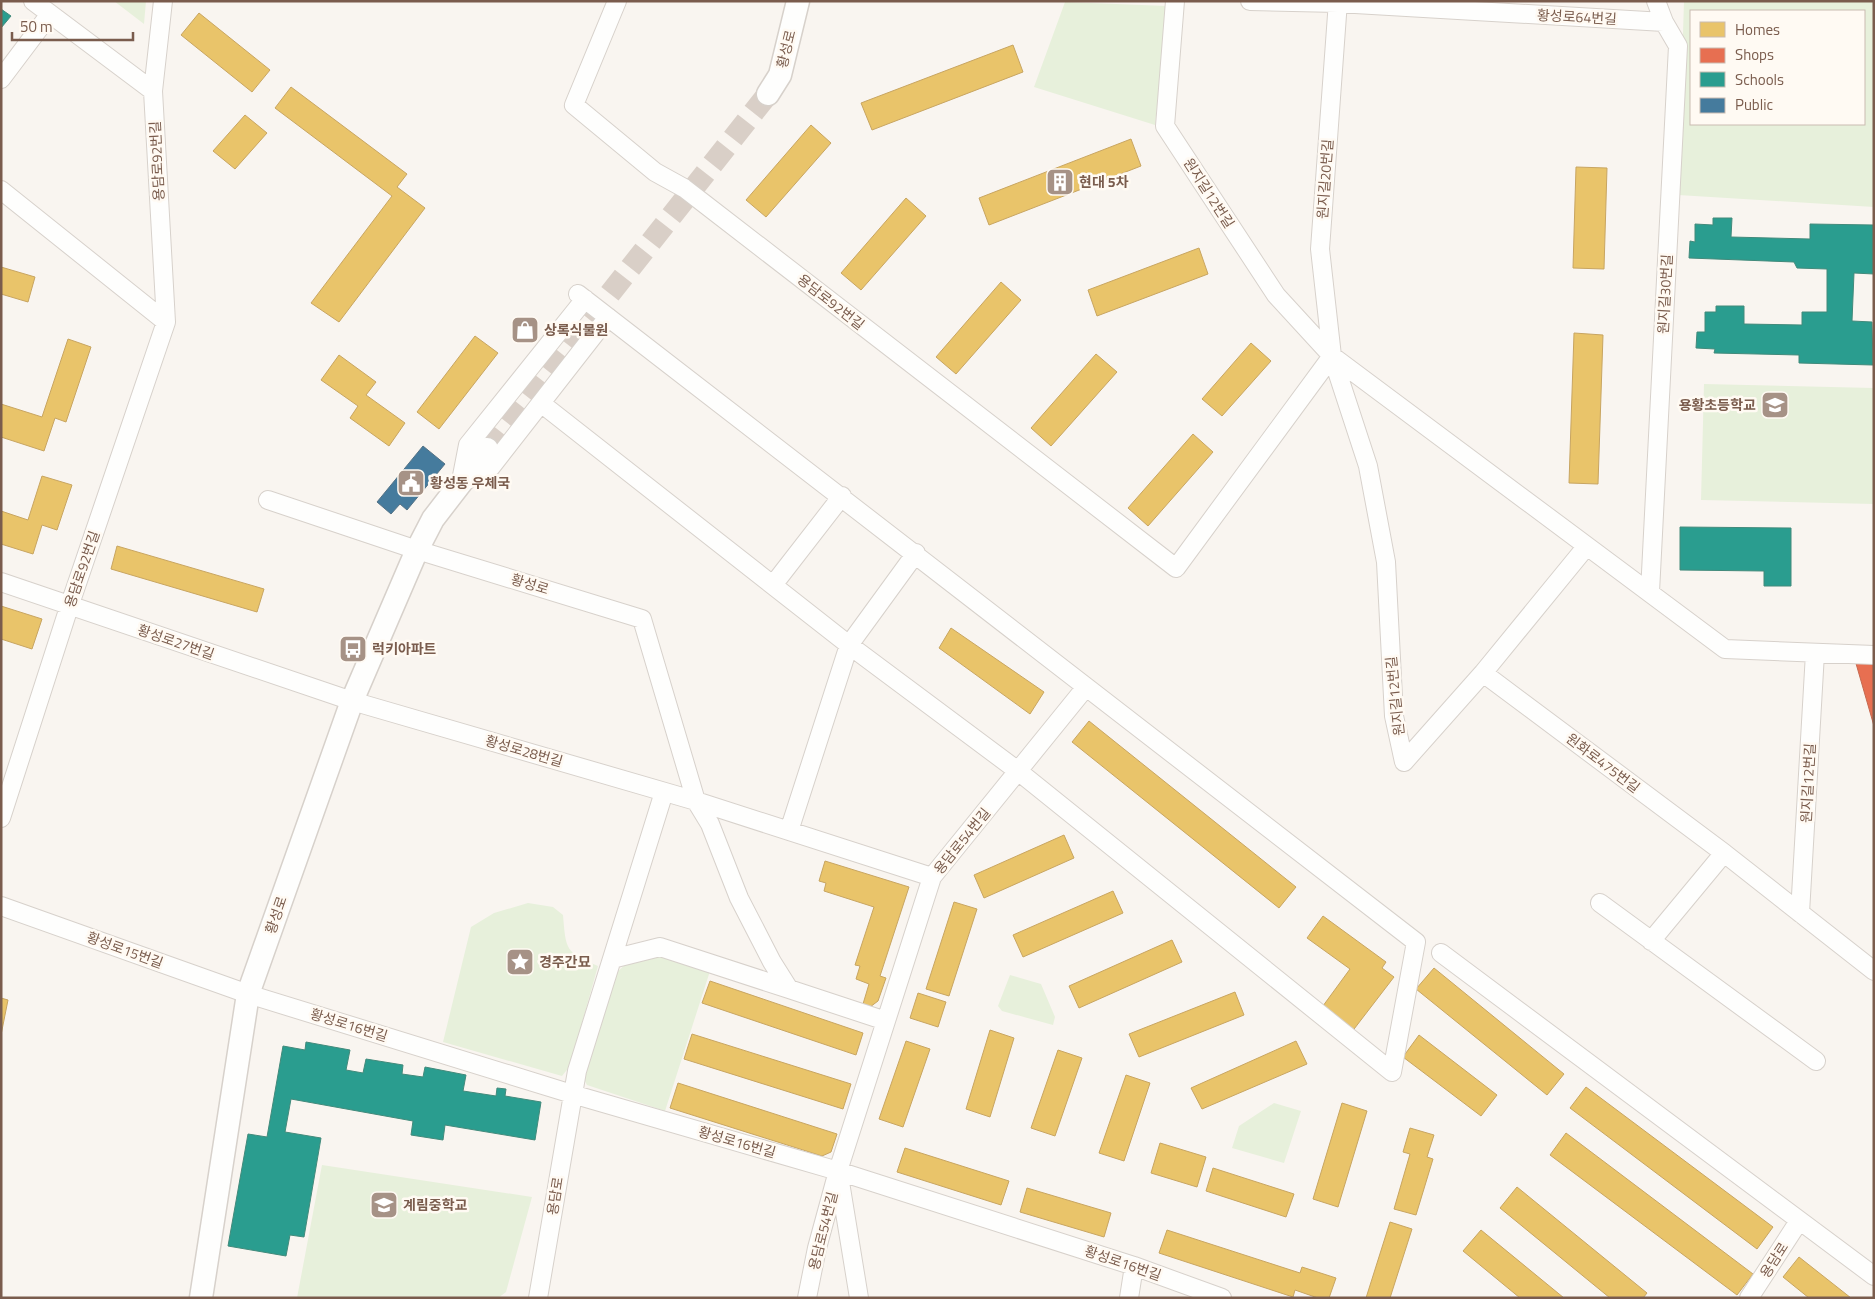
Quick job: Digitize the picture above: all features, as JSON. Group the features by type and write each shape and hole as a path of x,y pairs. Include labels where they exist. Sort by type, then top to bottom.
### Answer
{"street":[{"path":"33,1 153,91"},
{"name":"용담로92번길","path":"1,818 70,604 166,322 153,91 163,1"},
{"name":"용담로92번길","path":"618,1 574,105 654,172 684,188 1176,568 1332,356"},
{"name":"황성로","path":"768,94 780,75 798,1"},
{"name":"원지길12번길","path":"1175,1 1165,126 1276,295 1332,356 1725,649 1874,655"},
{"name":"황성로64번길","path":"1250,1 1338,2 1664,22"},
{"name":"원지길30번길","path":"1650,592 1678,46 1664,22 1656,1"},
{"name":"원지길20번길","path":"1332,356 1320,249 1338,2"},
{"path":"1,79 50,14"},
{"path":"1,190 166,322"},
{"path":"460,484 468,445 581,296 916,553 1416,942 1392,1072 1018,771 849,645 542,404"},
{"path":"460,484 491,467 608,317"},
{"name":"원지길12번길","path":"1332,356 1368,466 1386,562 1394,716 1404,762 1483,673 1586,547"},
{"name":"황성로","path":"200,1298 248,994 352,700 417,550 432,520 487,449"},
{"path":"773,586 842,496"},
{"name":"황성로","path":"268,500 417,550 642,619 696,801"},
{"path":"789,831 849,645 916,553"},
{"name":"황성로27번길","path":"1,582 352,700"},
{"name":"원지길12번길","path":"1800,913 1815,653"},
{"name":"원화로475번길","path":"1483,673 1724,853 1874,971"},
{"name":"용담로54번길","path":"807,1298 817,1248 838,1171 932,877 1086,687"},
{"name":"황성로28번길","path":"352,700 696,801 932,877"},
{"name":"용담로","path":"538,1298 577,1071 664,792"},
{"path":"696,801 710,824 739,898 772,962 790,989"},
{"path":"1651,940 1724,853"},
{"path":"1600,903 1816,1061"},
{"name":"황성로15번길","path":"1,906 248,994"},
{"path":"612,959 660,948 886,1022"},
{"path":"1441,953 1799,1222 1874,1276"},
{"name":"황성로16번길","path":"248,994 572,1094 838,1171 1134,1266 1222,1298"},
{"path":"838,1171 859,1298"},
{"name":"용담로","path":"1749,1298 1799,1222"},
{"path":"1129,1298 1134,1266"}],"green space":[{"path":"114,1 146,1 144,24"},
{"path":"1684,1 1874,1 1874,207 1678,195"},
{"path":"1065,2 1167,6 1155,125 1034,87"},
{"path":"1704,384 1874,388 1874,504 1701,500"},
{"path":"528,903 553,907 563,915 565,936 569,948 579,957 598,966 570,1066 562,1076 443,1042 471,927 494,913"},
{"path":"659,955 711,968 665,1111 587,1085 584,1079 616,973 627,963"},
{"path":"1010,975 1041,984 1055,1017 1053,1025 1002,1011 998,1006"},
{"path":"1274,1103 1301,1111 1284,1163 1232,1148 1239,1126"},
{"path":"322,1165 532,1197 506,1292 498,1298 297,1298"}],"building: Homes":[{"path":"199,13 270,70 252,92 181,35"},
{"path":"1013,45 1023,72 872,130 861,103"},
{"path":"291,87 407,174 397,187 425,208 339,322 311,303 392,196 275,108"},
{"path":"245,115 267,133 235,169 213,151"},
{"path":"811,125 831,143 766,217 746,200"},
{"name":"현대 5차","path":"1131,139 1141,166 989,225 979,198"},
{"path":"1576,167 1607,168 1604,269 1573,268"},
{"path":"906,198 926,216 861,290 841,273"},
{"path":"1199,248 1208,274 1097,316 1088,290"},
{"path":"1,267 35,277 28,302 1,294"},
{"path":"1001,282 1021,300 956,374 936,357"},
{"path":"1574,333 1603,335 1598,484 1569,483"},
{"path":"475,336 498,353 439,429 417,412"},
{"path":"68,339 91,347 66,422 55,418 44,451 1,437 1,404 42,417"},
{"path":"1251,343 1271,361 1222,416 1202,399"},
{"path":"1096,354 1117,372 1051,446 1031,428"},
{"path":"339,355 376,382 366,395 405,423 389,446 350,418 358,406 321,380"},
{"path":"1193,434 1213,452 1148,526 1128,508"},
{"path":"42,476 72,485 57,530 42,525 33,554 1,544 1,511 28,520"},
{"path":"117,546 264,589 257,612 111,569"},
{"path":"1,606 42,619 32,649 1,639"},
{"path":"951,628 1044,692 1030,714 939,648"},
{"path":"1089,721 1296,887 1279,908 1072,742"},
{"path":"1064,835 1074,858 984,898 974,875"},
{"path":"825,861 909,887 880,976 886,978 878,1001 870,1007 863,1004 869,984 856,979 860,966 855,965 874,907 824,891 826,883 819,881"},
{"path":"1113,891 1123,913 1023,957 1013,935"},
{"path":"954,902 977,909 949,996 926,989"},
{"path":"1323,916 1386,962 1382,968 1394,977 1351,1033 1320,1010 1350,969 1307,938"},
{"path":"1172,940 1182,962 1079,1008 1069,986"},
{"path":"1434,968 1564,1074 1547,1095 1416,989"},
{"path":"710,981 863,1033 856,1055 702,1003"},
{"path":"1235,992 1244,1015 1139,1057 1129,1034"},
{"path":"918,993 946,1002 938,1027 910,1018"},
{"path":"1,998 8,1000 1,1035"},
{"path":"990,1030 1014,1038 990,1117 966,1109"},
{"path":"692,1034 851,1084 843,1109 684,1059"},
{"path":"1419,1035 1497,1095 1481,1116 1403,1057"},
{"path":"906,1041 930,1049 903,1127 879,1119"},
{"path":"1296,1041 1307,1064 1202,1109 1191,1088"},
{"path":"1058,1050 1082,1058 1055,1136 1031,1128"},
{"path":"1126,1075 1150,1083 1124,1161 1099,1153"},
{"path":"678,1083 837,1134 831,1152 822,1156 670,1108"},
{"path":"1586,1087 1773,1227 1757,1249 1570,1108"},
{"path":"1342,1103 1367,1111 1338,1207 1313,1199"},
{"path":"1410,1128 1434,1135 1427,1157 1433,1159 1416,1215 1394,1209 1410,1154 1403,1152"},
{"path":"1566,1133 1753,1274 1737,1295 1550,1155"},
{"path":"1160,1143 1206,1157 1197,1187 1151,1173"},
{"path":"905,1148 1009,1181 1001,1205 897,1172"},
{"path":"1213,1168 1294,1194 1286,1217 1206,1191"},
{"path":"1517,1187 1647,1293 1643,1298 1610,1298 1500,1208"},
{"path":"1027,1188 1111,1213 1104,1237 1020,1212"},
{"path":"1390,1222 1412,1229 1390,1298 1366,1298"},
{"path":"1167,1230 1300,1273 1302,1267 1336,1278 1329,1298 1318,1298 1295,1290 1293,1297 1159,1253"},
{"path":"1481,1230 1564,1298 1520,1298 1463,1251"},
{"path":"1799,1257 1851,1298 1809,1298 1783,1277"}],"building: Shops":[{"path":"1855,660 1874,661 1874,726"}],"building: Schools":[{"path":"1,9 11,16 1,28"},
{"path":"1713,218 1732,218 1731,237 1810,239 1810,224 1874,225 1874,274 1854,273 1852,321 1872,322 1873,365 1799,363 1799,355 1714,353 1715,349 1696,348 1697,332 1705,332 1705,312 1716,312 1716,306 1744,306 1744,324 1802,325 1802,312 1827,312 1827,269 1797,268 1794,262 1689,258 1690,241 1695,242 1695,224 1713,225"},
{"path":"1680,527 1791,528 1791,586 1764,586 1764,571 1680,570"},
{"path":"306,1042 350,1050 346,1070 363,1073 366,1059 403,1065 402,1074 423,1077 425,1067 466,1075 463,1091 496,1096 497,1088 506,1089 505,1096 541,1102 535,1140 445,1125 443,1140 411,1135 413,1121 291,1099 285,1132 321,1138 304,1237 290,1235 286,1256 228,1246 248,1134 267,1137 283,1046 305,1050"}],"building: Public":[{"name":"황성동 우체국","path":"423,446 445,464 407,510 400,504 391,514 377,502"}],"tunnel":[{"path":"487,449 768,94"}],"place":[{"name":"현대 5차","path":"1060,182"},
{"name":"상록식물원","path":"525,330"},
{"name":"용황초등학교","path":"1775,405"},
{"name":"황성동 우체국","path":"411,483"},
{"name":"럭키아파트","path":"353,649"},
{"name":"경주간묘","path":"520,962"},
{"name":"계림중학교","path":"384,1205"}]}
